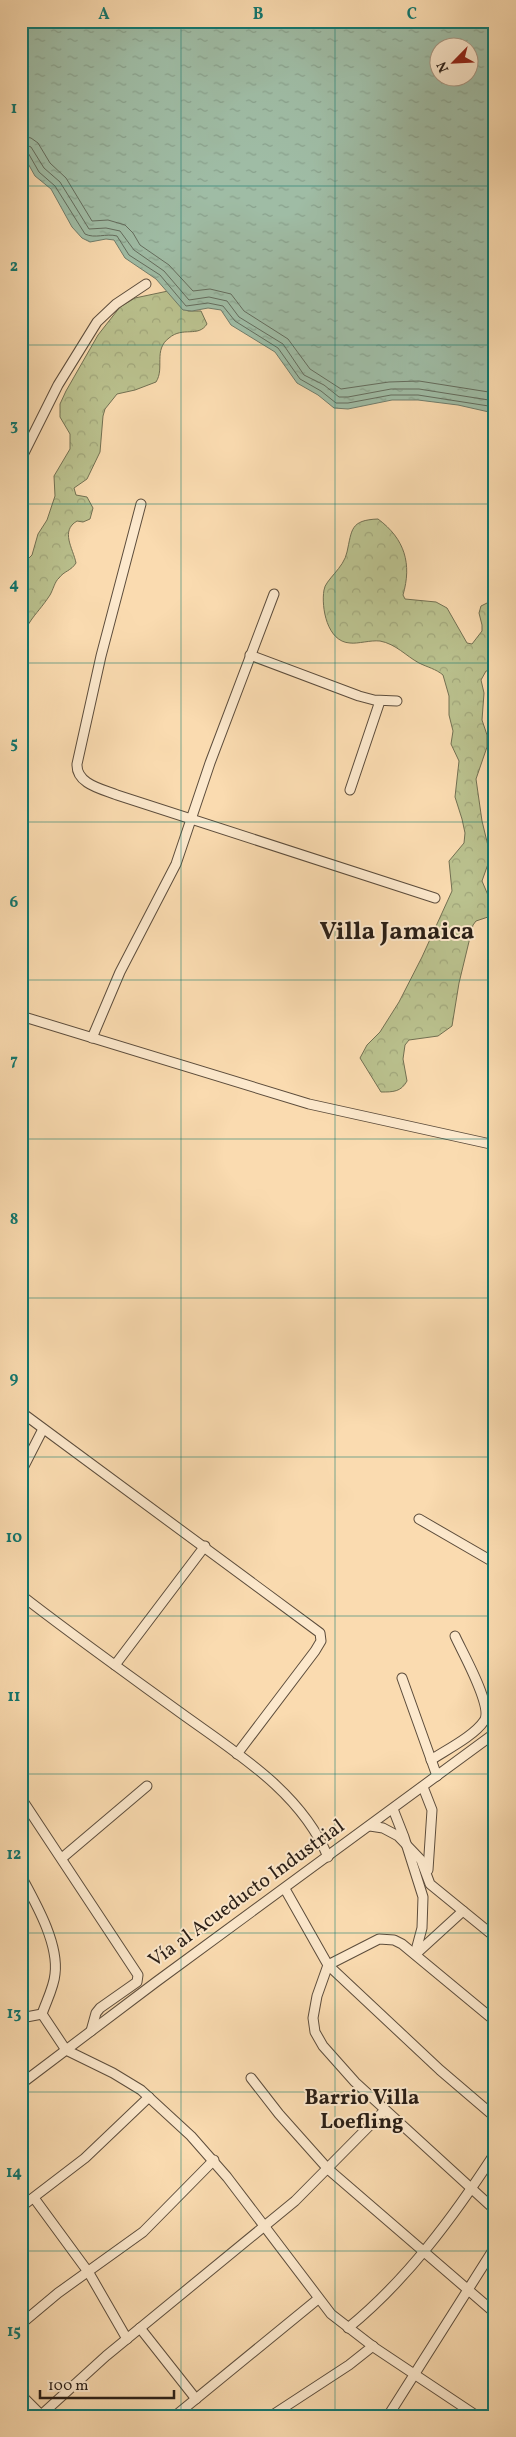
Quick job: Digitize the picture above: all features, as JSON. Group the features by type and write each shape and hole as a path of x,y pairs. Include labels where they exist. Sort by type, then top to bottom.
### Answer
{"street":[{"path":"21,459 58,385 97,322 127,296 146,284"},
{"path":"141,504 101,656 77,769 82,778 94,786 435,898"},
{"path":"92,1038 120,972 166,884 192,818 250,654 274,594"},
{"path":"250,654 359,696 380,701 397,701"},
{"path":"350,790 380,701"},
{"path":"21,1016 309,1104 495,1145"},
{"path":"21,1412 205,1546 316,1629 322,1637 315,1651 237,1754"},
{"path":"21,1472 43,1429"},
{"path":"419,1519 495,1563"},
{"path":"115,1664 205,1546"},
{"path":"21,1595 237,1754 276,1785 305,1816 322,1841 328,1856"},
{"path":"431,1760 474,1731 484,1722 487,1715 484,1699 454,1636"},
{"path":"402,1678 437,1776"},
{"name":"Vía al Acueducto Industrial","path":"21,2084 90,2031 495,1733"},
{"path":"62,1858 147,1786"},
{"path":"414,1954 422,1928 423,1897 428,1879 428,1852 432,1810 423,1787"},
{"path":"21,1798 135,1970 138,1978 131,1987 100,2008 96,2013 90,2031"},
{"path":"393,1809 407,1845 423,1897"},
{"path":"370,1826 390,1832 407,1845 421,1860 428,1879 434,1888 495,1937"},
{"path":"21,1876 42,1916 52,1949 55,1974 42,2014"},
{"path":"285,1889 328,1964 394,2028 495,2117"},
{"path":"414,1954 463,1911"},
{"path":"495,2021 402,1944 387,1938 369,1944 328,1964 317,1996 313,2018 315,2032 333,2058 385,2110 495,2210"},
{"path":"21,2018 42,2014"},
{"path":"42,2014 66,2050 113,2073 148,2097 191,2136 214,2160 318,2299 348,2328 477,2416"},
{"path":"251,2078 279,2114 328,2169 495,2314"},
{"path":"21,2207 96,2148 148,2097"},
{"path":"21,2395 41,2416 140,2328 265,2227 328,2169 385,2110"},
{"path":"348,2328 380,2301 423,2251 495,2153"},
{"path":"21,2324 58,2293 89,2273 143,2232 214,2160"},
{"path":"34,2198 89,2273 127,2339"},
{"path":"388,2416 495,2247"},
{"path":"175,2416 318,2299"},
{"path":"140,2328 196,2399"},
{"path":"271,2416 349,2365 373,2346"}],"green space":[{"path":"168,291 180,306 188,311 201,311 207,324 199,330 180,333 169,338 161,348 160,371 156,382 117,394 105,409 100,452 87,479 74,488 76,495 87,497 93,508 90,519 83,522 77,521 69,530 69,540 76,563 58,579 50,595 27,627 21,652 21,566 32,555 38,534 47,520 55,496 54,476 70,449 70,434 60,417 60,404 98,335 120,307 135,298"},
{"path":"378,519 395,535 404,553 407,573 403,595 405,599 436,602 447,608 467,643 472,644 482,631 479,613 481,606 491,601 495,587 495,670 486,671 481,680 484,693 482,720 487,735 487,747 476,779 482,821 489,850 488,864 482,881 493,907 491,916 476,921 473,925 459,983 452,1026 438,1036 409,1040 405,1045 403,1059 407,1081 399,1089 385,1092 381,1092 360,1058 367,1045 380,1032 399,1002 422,957 452,891 449,861 464,843 465,833 455,797 459,761 451,744 453,731 449,715 449,696 443,675 386,643 380,641 350,643 342,641 336,637 327,623 323,597 325,586 345,558 352,532 357,524 362,521"}],"water":[{"path":"21,21 495,21 495,411 489,412 458,405 418,400 392,400 348,409 334,408 318,395 297,383 275,352 231,325 221,310 208,308 192,311 183,310 156,279 125,258 114,240 106,239 90,242 82,238 72,227 51,189 35,176 21,151"}],"district":[{"name":"Villa Jamaica","path":"397,932"},
{"name":"Barrio Villa Loefling","path":"362,2110"}]}
